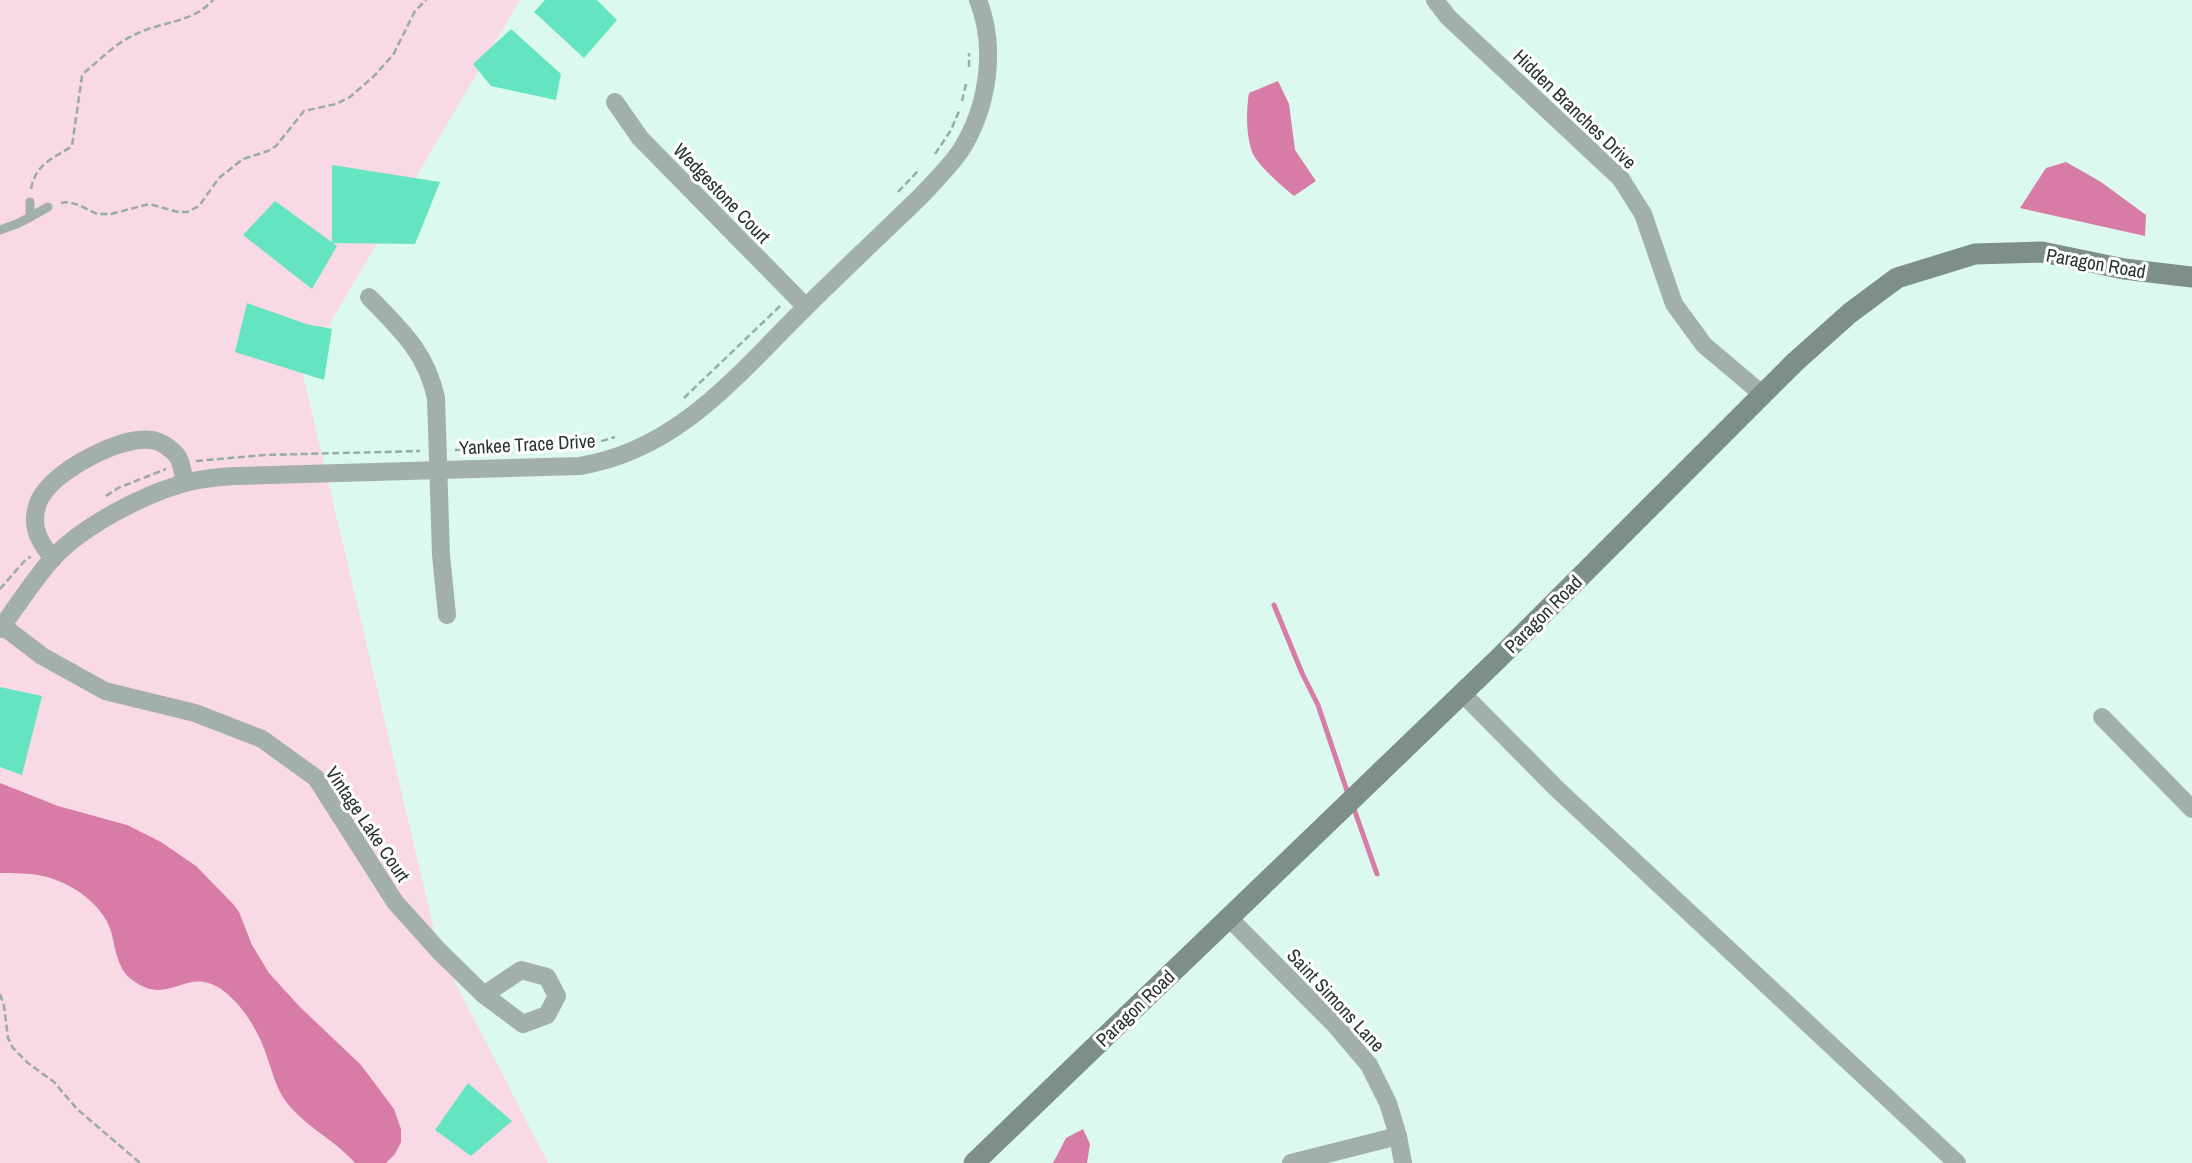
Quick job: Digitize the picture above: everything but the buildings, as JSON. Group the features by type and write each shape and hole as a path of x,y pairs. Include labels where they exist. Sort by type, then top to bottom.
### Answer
{"street":[{"name":"Yankee Trace Drive","path":"1,626 48,552 152,494 185,483 236,476 580,466 623,456 671,432 713,399 799,301 922,195 952,163 967,139 984,98 988,56 985,27 978,0"},
{"name":"Hidden Branches Drive","path":"1435,0 1448,17 1621,180 1643,214 1674,304 1704,345 1762,394"},
{"name":"Wedgestone Court","path":"615,102 640,138 799,301"},
{"name":"Paragon Road","path":"974,1163 1462,693 1762,394 1850,313 1897,278 1975,254 2042,252 2124,269 2192,277"},
{"path":"369,297 410,340 425,362 432,380 436,398 441,555 447,615"},
{"path":"48,552 36,530 36,508 47,487 80,463 118,444 153,440 180,459 185,483"},
{"name":"Vintage Lake Court","path":"1,626 42,656 105,691 195,713 262,739 316,778 395,902 484,995"},
{"path":"1462,693 1556,788 1957,1163"},
{"path":"2102,717 2192,809"},
{"name":"Saint Simons Lane","path":"1229,918 1335,1025 1369,1065 1388,1103 1403,1163"},
{"path":"1291,1163 1398,1136"}],"lane":[{"path":"30,202 30,217"},
{"path":"1,228 19,223 48,207"}],"path":[{"path":"30,202 34,176 49,160 72,146 82,76 86,71 135,34 188,18 202,11 213,0"},
{"path":"48,207 68,202 97,214 111,214 149,204 178,212 187,212 199,206 219,178 243,159 276,146 304,111 336,104 350,97 393,55 415,11 426,0"},
{"path":"933,156 951,130 961,106 968,76 970,46"},
{"path":"890,200 924,165"},
{"path":"681,400 799,301"},
{"path":"558,448 592,444 625,434"},
{"path":"102,499 118,488 181,464 205,459 511,449"},
{"path":"0,589 27,558 48,552"},
{"path":"0,994 8,1038 13,1048 48,1077 77,1109 140,1163"}],"shaded area":[{"path":"0,0 520,0 302,371 439,951 548,1163 0,1163"},
{"path":"1278,81 1289,104 1295,150 1316,181 1294,196 1259,163 1252,152 1249,138 1249,93"},
{"path":"2066,162 2101,182 2146,215 2145,236 2020,208 2046,168"},
{"path":"0,783 58,806 127,825 161,842 196,866 239,912 252,945 269,973 300,1007 361,1065 394,1109 401,1129 401,1142 395,1154 386,1163 355,1163 295,1112 280,1092 254,1027 236,1002 221,989 208,983 197,982 167,989 144,987 126,974 117,956 107,921 84,895 64,883 43,876 0,873"},
{"path":"1083,1129 1090,1144 1087,1163 1053,1163 1066,1138"}],"waterway":[{"path":"1274,605 1318,705 1349,797"},
{"path":"1353,806 1377,874"}]}
